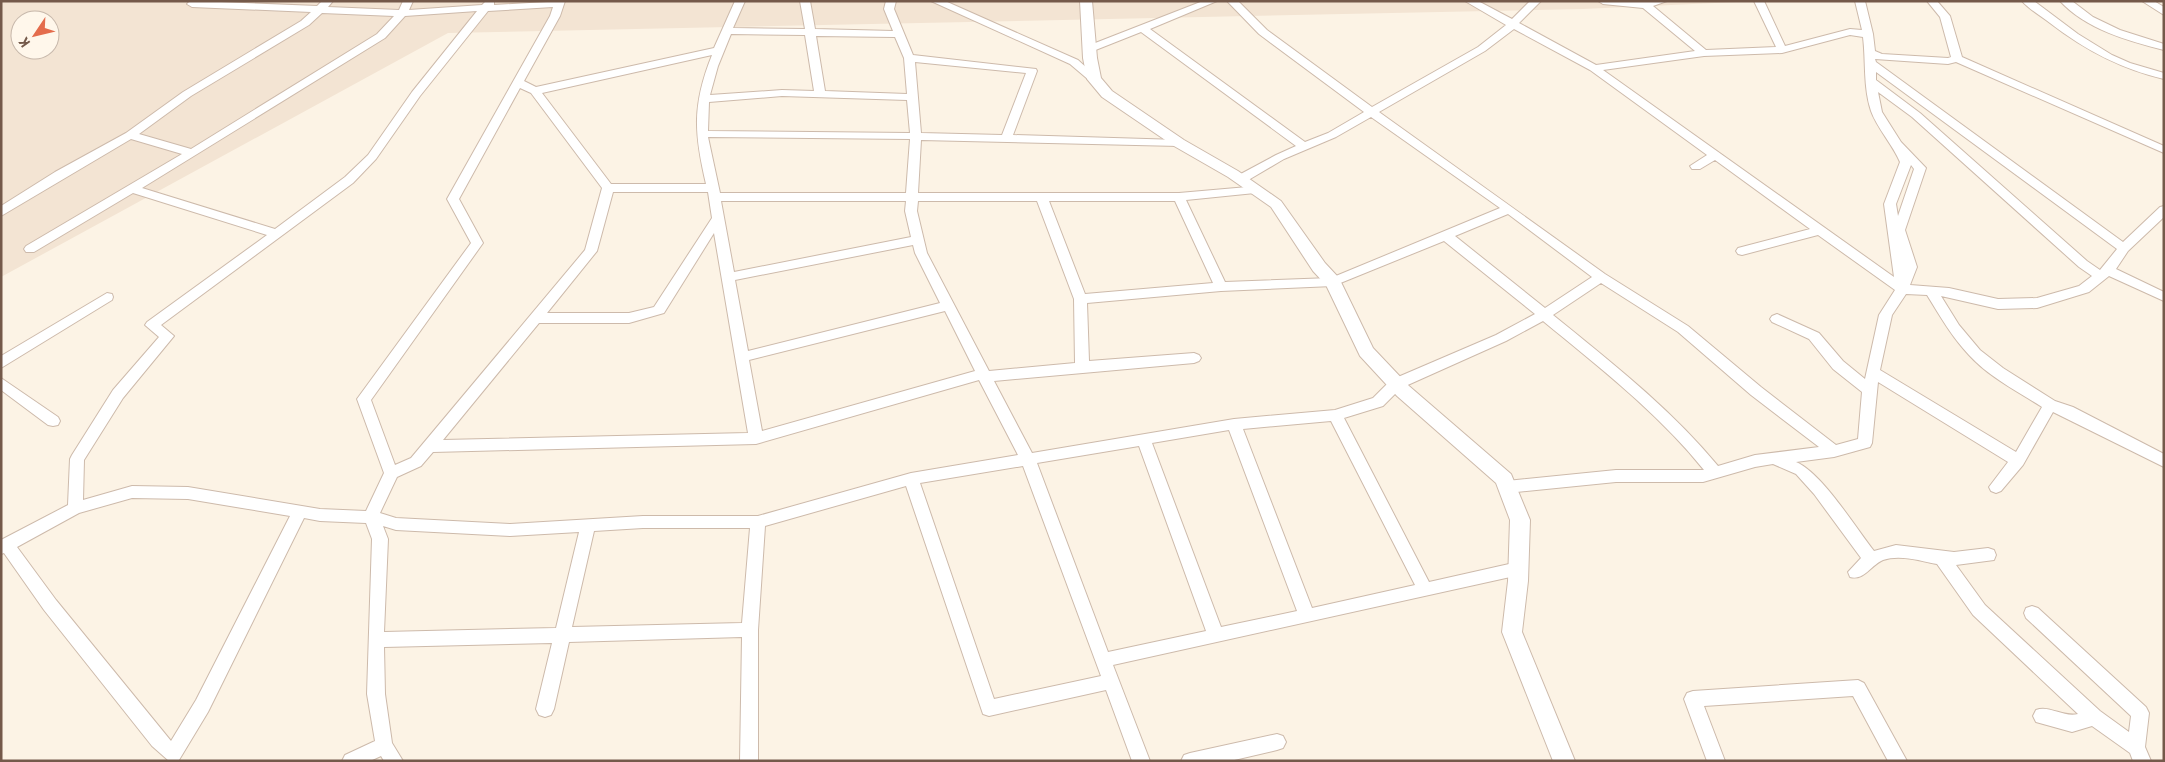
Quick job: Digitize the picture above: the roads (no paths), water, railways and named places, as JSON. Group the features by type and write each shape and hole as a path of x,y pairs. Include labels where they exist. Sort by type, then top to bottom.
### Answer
{"street":[{"path":"30,249 192,154 381,36 402,14 408,1"},
{"path":"740,1 728,31 717,51 704,99 702,134 714,192 717,219 756,438"},
{"path":"805,1 820,94"},
{"path":"891,1 888,9 909,58 916,136 911,211 921,254 1028,460 1141,761"},
{"path":"936,1 1074,62 1094,79 1106,94 1180,143 1241,179 1276,204 1319,266 1333,282 1366,352 1396,384 1504,479 1520,520 1512,632 1564,761"},
{"path":"1086,1 1089,49 1094,79"},
{"path":"1089,49 1212,1"},
{"path":"1232,1 1263,32 1314,71 1509,208 1601,277 1683,329 1756,391 1834,452"},
{"path":"1470,1 1594,68 1902,289 1949,292 1998,304 2037,303 2084,289 2104,273 2124,248 2164,210"},
{"path":"1241,179 1332,135 1474,55 1513,24 1536,1"},
{"path":"1603,1 1646,5 1662,1"},
{"path":"1759,1 1782,50"},
{"path":"1860,1 1868,34 1871,81 1876,116 1902,152 1906,162 1890,204 1902,289"},
{"path":"1932,1 1945,16 1957,59"},
{"path":"2027,1 2072,35 2107,57 2146,73 2164,76"},
{"path":"2065,1 2089,19 2116,32 2164,47"},
{"path":"2146,1 2164,12"},
{"path":"192,4 324,5 402,14 488,5 560,2 555,16 453,200 477,243 364,399 391,473"},
{"path":"1,212 59,175 130,134 187,94 305,23 324,5"},
{"path":"76,508 77,459 118,394 167,336 152,325 349,180 372,157 416,94 488,5"},
{"path":"1646,5 1704,53"},
{"path":"1142,28 1304,147"},
{"path":"728,31 791,36 811,32 899,34"},
{"path":"1594,68 1704,53 1782,50 1850,32 1868,34"},
{"path":"535,91 717,51"},
{"path":"909,58 1032,71 1006,138"},
{"path":"1870,58 1948,61 1957,59 2164,150"},
{"path":"1870,58 2124,248"},
{"path":"1871,81 1916,115 2083,264 2164,297"},
{"path":"1507,487 1616,476 1704,476 1774,458 1834,452 1865,443 1869,390 1886,315 1902,289 1911,267 1899,230 1920,168 1897,144 1877,112 1871,81"},
{"path":"518,82 535,91 608,188"},
{"path":"704,99 782,93 913,97"},
{"path":"130,134 192,154"},
{"path":"702,134 916,136 1180,143"},
{"path":"1696,166 1715,155"},
{"path":"608,188 912,198 1179,197 1255,189"},
{"path":"394,761 384,745 376,694 380,539 371,517 391,473 416,462 591,251 608,188"},
{"path":"132,189 275,233"},
{"path":"1179,197 1221,287"},
{"path":"1042,198 1080,299 1082,367"},
{"path":"1080,299 1221,287 1333,282 1509,208"},
{"path":"537,318 629,318 659,310 717,219"},
{"path":"1742,251 1820,230"},
{"path":"1445,235 1545,314 1630,386 1692,444 1715,473"},
{"path":"728,277 918,240"},
{"path":"300,511 176,757 158,740 4,546 76,508 132,492 188,493 300,511 320,515 371,517 396,524 510,530 643,522 758,522 911,479 1234,424 1335,415 1378,402 1396,384 1501,338 1545,314 1601,277"},
{"path":"1932,292 1954,328 1975,353 1998,372 2050,405 2068,411 2164,461"},
{"path":"1,363 107,297"},
{"path":"742,357 947,306"},
{"path":"1777,319 1814,336 1838,365 1869,390"},
{"path":"429,446 756,438 983,375 1194,358"},
{"path":"1873,372 2018,461"},
{"path":"1,383 53,421"},
{"path":"1996,487 2018,461 2050,405"},
{"path":"1335,415 1425,590"},
{"path":"1234,424 1307,616"},
{"path":"1144,440 1216,636"},
{"path":"1774,458 1801,470 1819,490 1871,559"},
{"path":"911,479 988,708 1112,681"},
{"path":"749,761 750,630 758,522"},
{"path":"545,709 588,526"},
{"path":"1856,572 1864,563 1882,553 1909,551 1942,558 1964,560 1988,555"},
{"path":"1942,558 1979,610 2094,717 2139,754"},
{"path":"1104,660 1518,568"},
{"path":"2032,613 2140,713 2139,754"},
{"path":"376,640 750,630"},
{"path":"1716,761 1693,699 1858,688 1898,761"},
{"path":"2042,716 2072,724 2094,717"},
{"path":"1190,761 1277,742"},
{"path":"351,761 384,745"}]}
